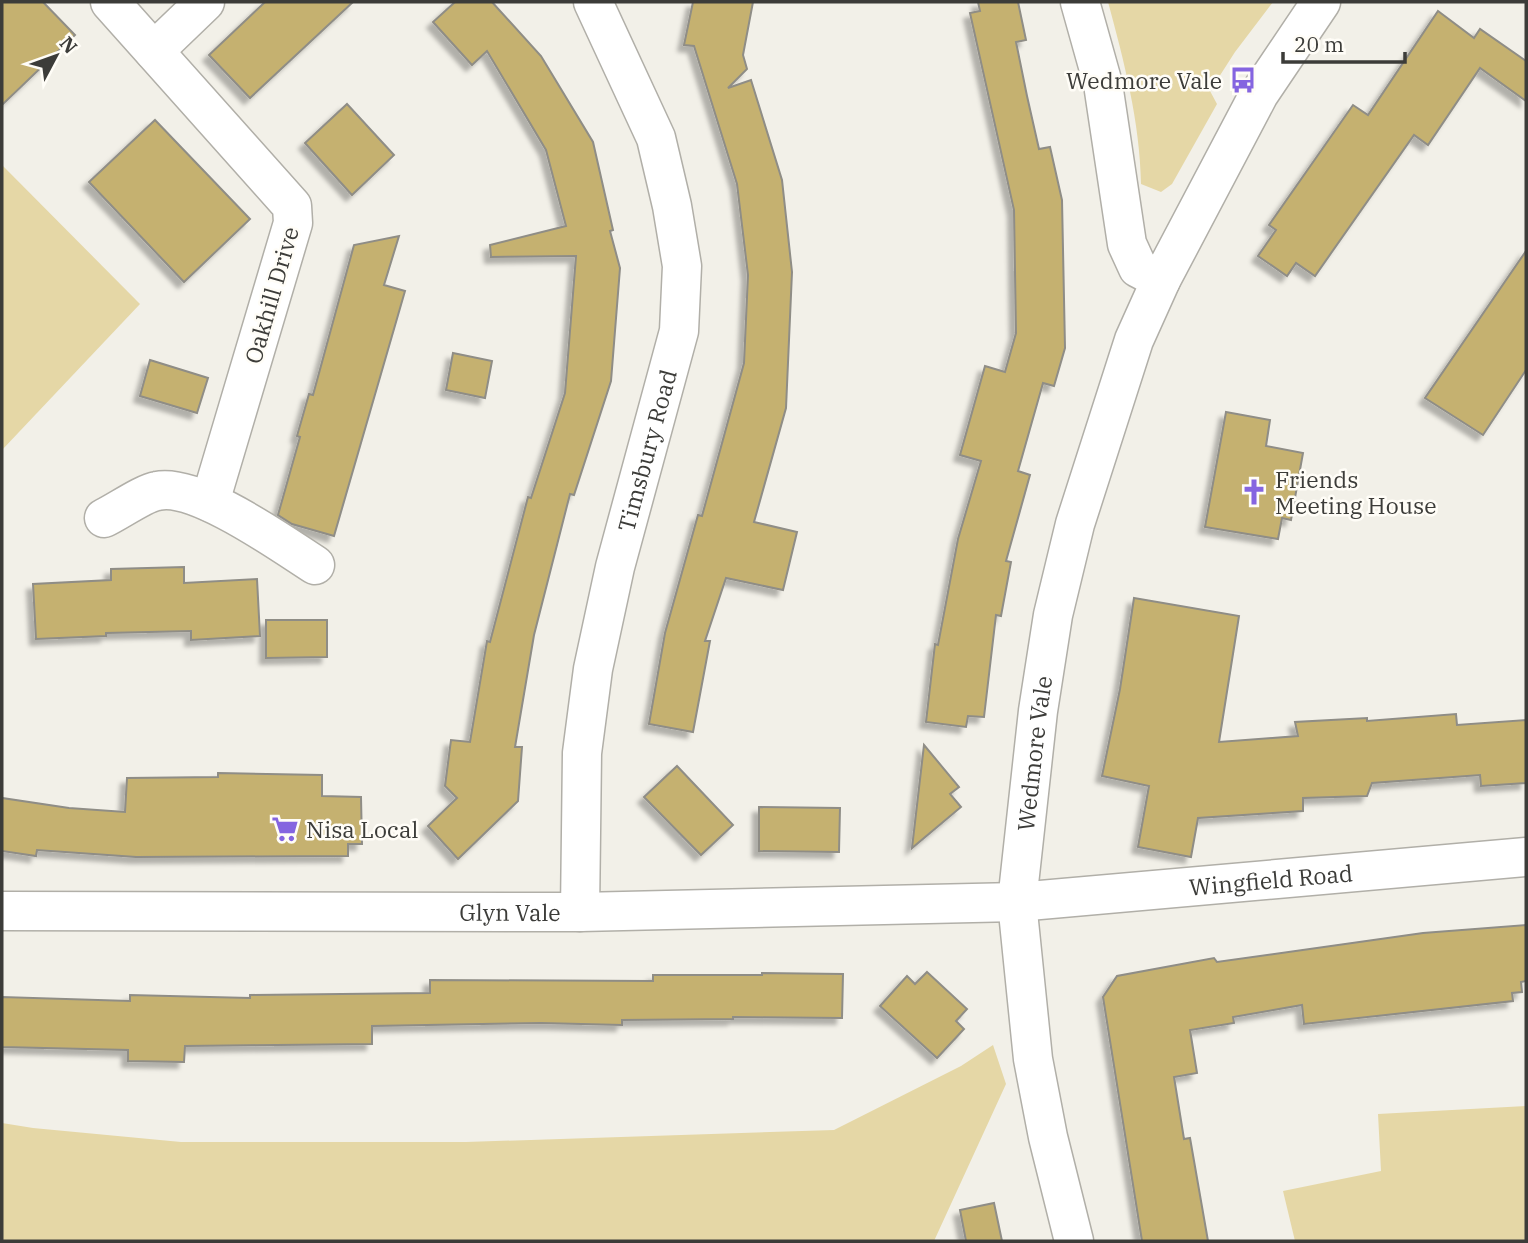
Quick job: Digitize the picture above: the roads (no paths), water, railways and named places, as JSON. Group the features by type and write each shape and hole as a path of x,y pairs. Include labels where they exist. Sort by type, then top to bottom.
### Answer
{"street":[{"name":"Oakhill Drive","path":"110,2 292,206 293,223 210,502"},
{"path":"155,51 205,2"},
{"name":"Timsbury Road","path":"580,912 582,753 593,669 615,567 679,331 682,265 656,138 593,2"},
{"path":"1080,2 1103,84 1127,244 1138,268 1161,280"},
{"name":"Wedmore Vale","path":"1074,1241 1048,1137 1033,1059 1017,902 1038,711 1053,615 1075,524 1130,352 1161,280 1259,94 1321,2"},
{"path":"104,518 156,491 178,492 210,502 315,565"},
{"name":"Wingfield Road","path":"1017,902 1526,857"},
{"name":"Glyn Vale","path":"2,911 580,912 1017,902"}],"place":[{"name":"Wedmore Vale","path":"1243,80"},
{"name":"Friends Meeting House","path":"1254,492"},
{"name":"Nisa Local","path":"285,829"}]}
